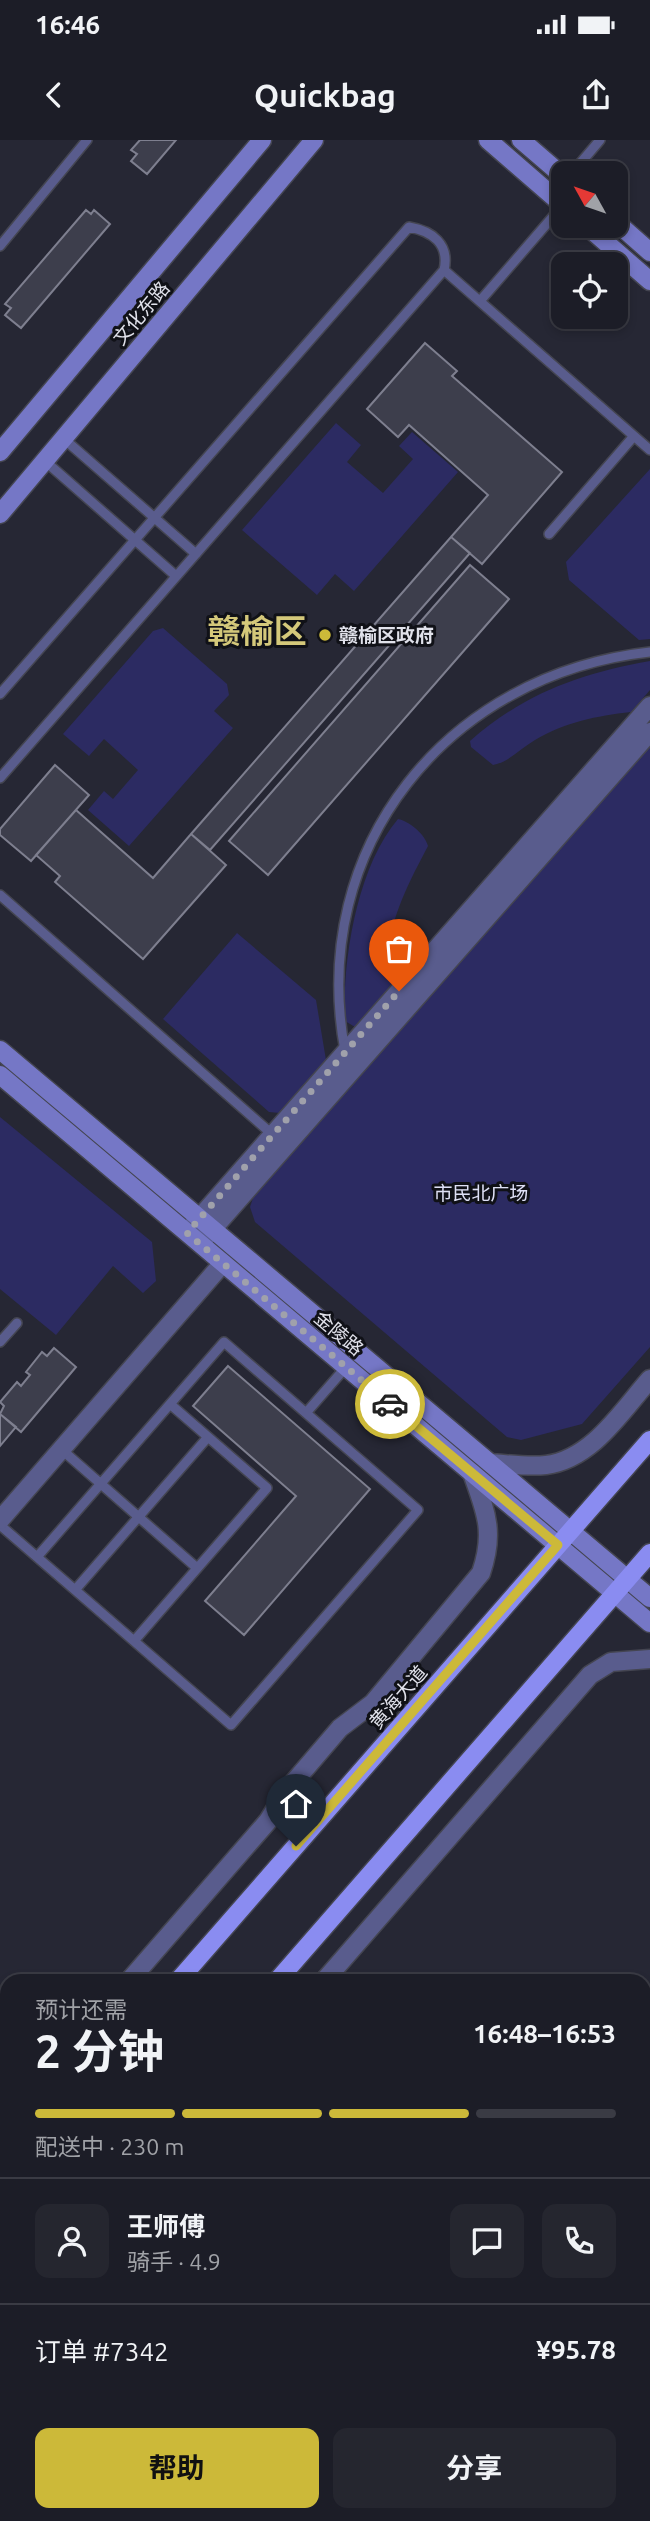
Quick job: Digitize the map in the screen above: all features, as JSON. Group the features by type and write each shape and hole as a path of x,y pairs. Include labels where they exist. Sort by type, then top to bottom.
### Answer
{"main road":[{"name":"黄海大道","path":"184,1974 650,1440"},
{"path":"283,1974 650,1553"}],"street":[{"name":"文化东路","path":"0,452 262,140"},
{"name":"文化东路","path":"0,514 314,140"},
{"path":"488,140 551,195"},
{"path":"522,140 551,166"},
{"path":"628,233 650,252"},
{"path":"601,238 650,281"},
{"path":"206,1224 273,1135 650,706"},
{"path":"194,1238 650,732"},
{"name":"金陵路","path":"0,1050 650,1598"},
{"name":"金陵路","path":"0,1075 650,1623"},
{"path":"0,1522 223,1263"},
{"path":"491,1463 545,1465 569,1460 596,1440 650,1379"},
{"path":"135,1974 268,1821 288,1790 331,1738 373,1703 481,1573 489,1548 489,1534 472,1473"},
{"path":"330,1974 590,1675 611,1662 650,1659"}],"lane":[{"path":"0,246 87,140"},
{"path":"582,161 600,140"},
{"path":"480,301 551,219"},
{"path":"0,694 409,227 425,230 444,247 447,257 444,270 0,778"},
{"path":"444,270 650,450"},
{"path":"549,534 634,436"},
{"path":"64,438 196,554"},
{"path":"45,461 176,576"},
{"path":"345,1052 339,987 345,921 365,857 402,789 440,745 478,714 511,693 564,669 592,661 650,652"},
{"path":"0,895 273,1135"},
{"path":"0,1342 17,1323"},
{"path":"0,1522 37,1557 231,1725 418,1510 224,1342 37,1557"},
{"path":"306,1413 346,1367"},
{"path":"134,1641 267,1488 170,1404"},
{"path":"75,1590 208,1437"},
{"path":"61,1450 197,1568"}],"green space":[{"path":"336,423 361,445 347,462 383,493 413,459 399,446 412,432 458,472 354,591 335,574 317,595 242,530"},
{"path":"650,469 650,639 639,640 569,580 566,562"},
{"path":"163,628 227,684 229,695 214,711 233,728 129,846 88,810 104,791 113,799 138,770 104,739 89,756 63,734 153,631"},
{"path":"650,661 650,690 631,712 570,724 535,740 504,761 493,765 471,747 470,741 511,710 532,698 577,679"},
{"name":"市民北广场","path":"650,743 650,1347 582,1424 521,1440 507,1437 255,1222 250,1207 253,1198"},
{"path":"398,819 416,829 428,846 404,895 392,932 388,968 392,985 355,1027 345,1021 345,997 346,971 355,916 372,862"},
{"path":"237,933 316,1000 326,1060 280,1113 269,1112 163,1019"},
{"path":"0,1117 152,1242 156,1281 143,1293 113,1266 56,1335 0,1289"}],"building":[{"path":"140,140 176,140 147,174 131,161 137,154 131,150"},
{"path":"86,210 91,214 94,210 110,224 21,328 5,315 11,308 5,304"},
{"path":"425,343 457,371 452,376 562,472 482,564 451,537 488,495 409,425 398,437 367,409"},
{"path":"451,537 470,553 210,850 191,834"},
{"path":"470,565 509,599 268,875 229,841"},
{"path":"55,765 89,795 31,861 0,835 0,829"},
{"path":"76,810 153,878 191,834 226,865 143,959 55,882 60,876 36,855"},
{"path":"54,1348 76,1367 21,1432 0,1414 4,1406 0,1402 17,1382 21,1386 30,1375 26,1372 42,1352 47,1356"},
{"path":"228,1366 370,1489 244,1635 205,1601 296,1496 193,1406"},
{"path":"0,1414 16,1427 0,1446"}],"way so far":[{"path":"390,1404 187,1233 399,991"}],"place":[{"name":"赣榆区政府","path":"325,635"}],"district":[{"name":"赣榆区","path":"257,631"}],"route":[{"path":"296,1846 558,1545 390,1404"}]}
